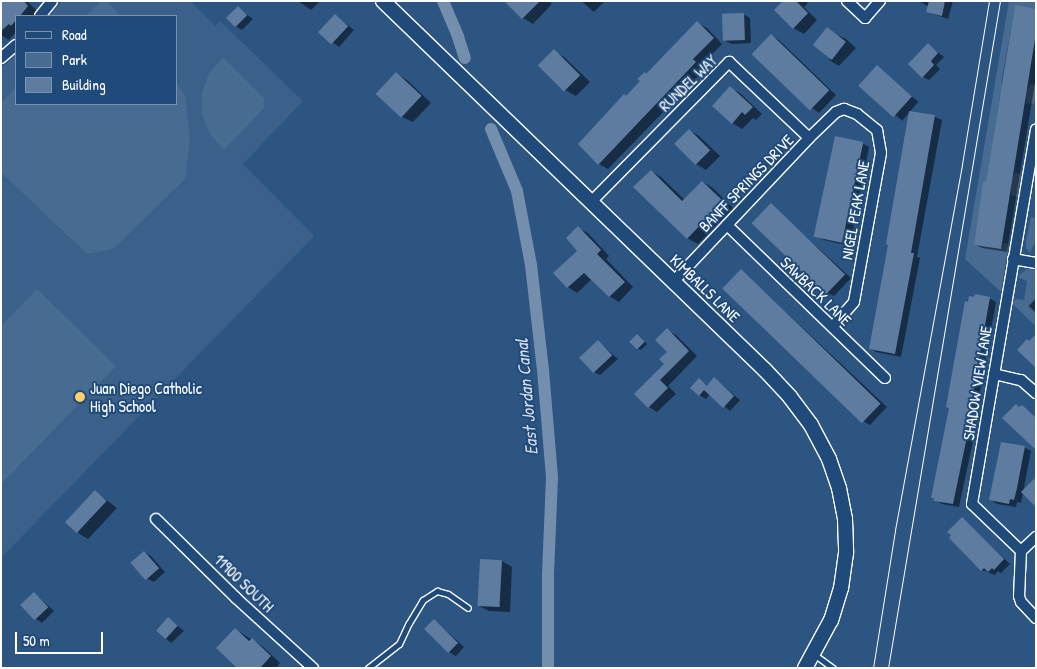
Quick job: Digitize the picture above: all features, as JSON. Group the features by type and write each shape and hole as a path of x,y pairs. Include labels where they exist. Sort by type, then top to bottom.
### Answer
{"street":[{"path":"41,15 52,1"},
{"name":"KIMBALLS LANE","path":"383,1 674,282 790,397 811,424 834,474 845,519 844,571 832,620 805,668"},
{"path":"847,1 865,18 880,1"},
{"path":"1,58 15,46"},
{"name":"RUNDEL WAY","path":"592,202 729,62 809,138"},
{"name":"BANFF SPRINGS DRIVE","path":"674,282 809,138 836,112 844,109"},
{"name":"NIGEL PEAK LANE","path":"832,327 854,302 880,153 877,130 857,114 844,109"},
{"name":"SHADOW VIEW LANE","path":"1021,551 972,504 1036,129"},
{"name":"SAWBACK LANE","path":"726,225 885,378"},
{"path":"1013,259 1036,263"},
{"path":"994,374 1021,380 1036,393"},
{"name":"11900 SOUTH","path":"156,519 236,598 313,668"},
{"path":"1036,537 1021,551 1018,596 1036,618"}],"lane":[{"path":"368,668 400,644 409,623 423,600 437,591 448,594 468,608"},
{"path":"814,655 832,668"}],"shaded area":[{"name":"Juan Diego Catholic High School","path":"62,1 190,1 215,26 220,21 303,101 243,164 314,236 1,558 1,68 15,56 15,105 178,105 178,15 51,15"}],"green space":[{"path":"101,1 107,1 119,15 87,15"},
{"path":"1009,1 1036,1 1036,9 1015,6 1001,83 1028,89 1030,84 1036,85 1036,91 1034,104 1026,103 1027,99 1000,95 988,172 1013,177 1014,173 1021,174 1017,197 1011,195 1010,185 983,182 974,245 1001,249 1002,243 1009,244 1001,292 965,259"},
{"path":"223,57 264,98 264,108 224,150 210,134 202,114 202,93 209,73"},
{"path":"178,85 185,96 190,137 185,179 113,249 87,254 1,172 1,103 15,89 15,105 178,105"},
{"path":"1031,217 1036,218 1036,240 1030,253 1026,248 1026,242"},
{"path":"1027,269 1036,270 1036,297 1028,306 1036,314 1036,327 1012,303 1015,299 1024,300 1027,281 1017,277"},
{"path":"37,289 116,366 1,484 1,326"}],"building":[{"path":"1,1 24,1 28,6 21,15 15,15 15,21 11,26 9,24 1,31"},
{"path":"504,1 540,1 522,19"},
{"path":"783,1 796,1 808,13 793,29 774,10"},
{"path":"929,1 945,1 942,16 926,12"},
{"path":"1015,5 1036,9 1036,33 1001,249 974,245 983,181 986,182"},
{"path":"238,6 247,15 235,27 226,18"},
{"path":"744,13 745,40 723,41 722,14"},
{"path":"335,14 348,26 331,45 318,32"},
{"path":"697,21 714,38 693,59 696,62 598,165 578,144 624,94 626,96 640,81 637,79 645,72 646,74"},
{"path":"827,27 846,42 832,60 813,45"},
{"path":"771,34 829,90 810,110 752,54"},
{"path":"928,43 938,53 931,61 934,65 922,78 908,64"},
{"path":"554,49 580,75 564,91 538,65"},
{"path":"877,65 912,96 893,117 858,86"},
{"path":"396,72 422,96 401,118 376,94"},
{"path":"730,86 753,107 745,115 742,112 732,124 712,106"},
{"path":"909,111 935,115 911,253 914,253 895,354 869,349"},
{"path":"689,129 710,150 695,165 674,144"},
{"path":"835,136 863,142 842,243 814,237"},
{"path":"651,170 682,201 702,181 723,201 687,239 633,187"},
{"path":"771,203 845,275 826,295 752,223"},
{"path":"578,226 601,250 597,254 625,282 609,297 584,273 567,288 553,273 577,251 566,238"},
{"path":"741,269 881,404 862,423 722,288"},
{"path":"975,294 990,297 967,427 969,427 953,504 934,501 934,498 931,498 949,408 946,407 965,301 968,302 969,296 974,297"},
{"path":"667,328 689,351 660,380 668,388 648,408 634,394 664,364 659,359 667,352 655,340"},
{"path":"637,334 645,342 637,350 629,342"},
{"path":"1036,334 1036,368 1017,350 1027,339 1029,341"},
{"path":"598,340 612,355 593,373 579,358"},
{"path":"714,377 734,396 723,408 704,390 699,396 690,388 699,378 707,386"},
{"path":"1016,404 1019,407 1022,405 1036,418 1036,450 1002,418"},
{"path":"1001,442 1025,446 1014,500 1010,499 1009,504 989,500"},
{"path":"1036,477 1036,507 1021,492"},
{"path":"95,490 107,501 77,533 65,522"},
{"path":"962,517 1004,559 994,570 992,568 988,572 984,568 981,571 949,538 951,535 947,532"},
{"path":"144,551 159,568 146,580 130,563"},
{"path":"480,559 502,560 500,607 478,606"},
{"path":"34,592 48,607 34,620 20,605"},
{"path":"168,617 178,626 166,639 156,630"},
{"path":"434,619 458,643 448,653 424,629"},
{"path":"235,628 249,641 252,638 271,656 260,668 237,668 216,648"}],"waterway":[{"name":"East Jordan Canal","path":"443,1 465,58"},
{"name":"East Jordan Canal","path":"491,129 517,191 531,265 543,370 552,478 548,573 548,668"}],"tram line":[{"path":"873,668 895,530 962,164 989,1"},
{"path":"888,668 1000,1"}],"place":[{"name":"Juan Diego Catholic High School","path":"80,397"}]}
